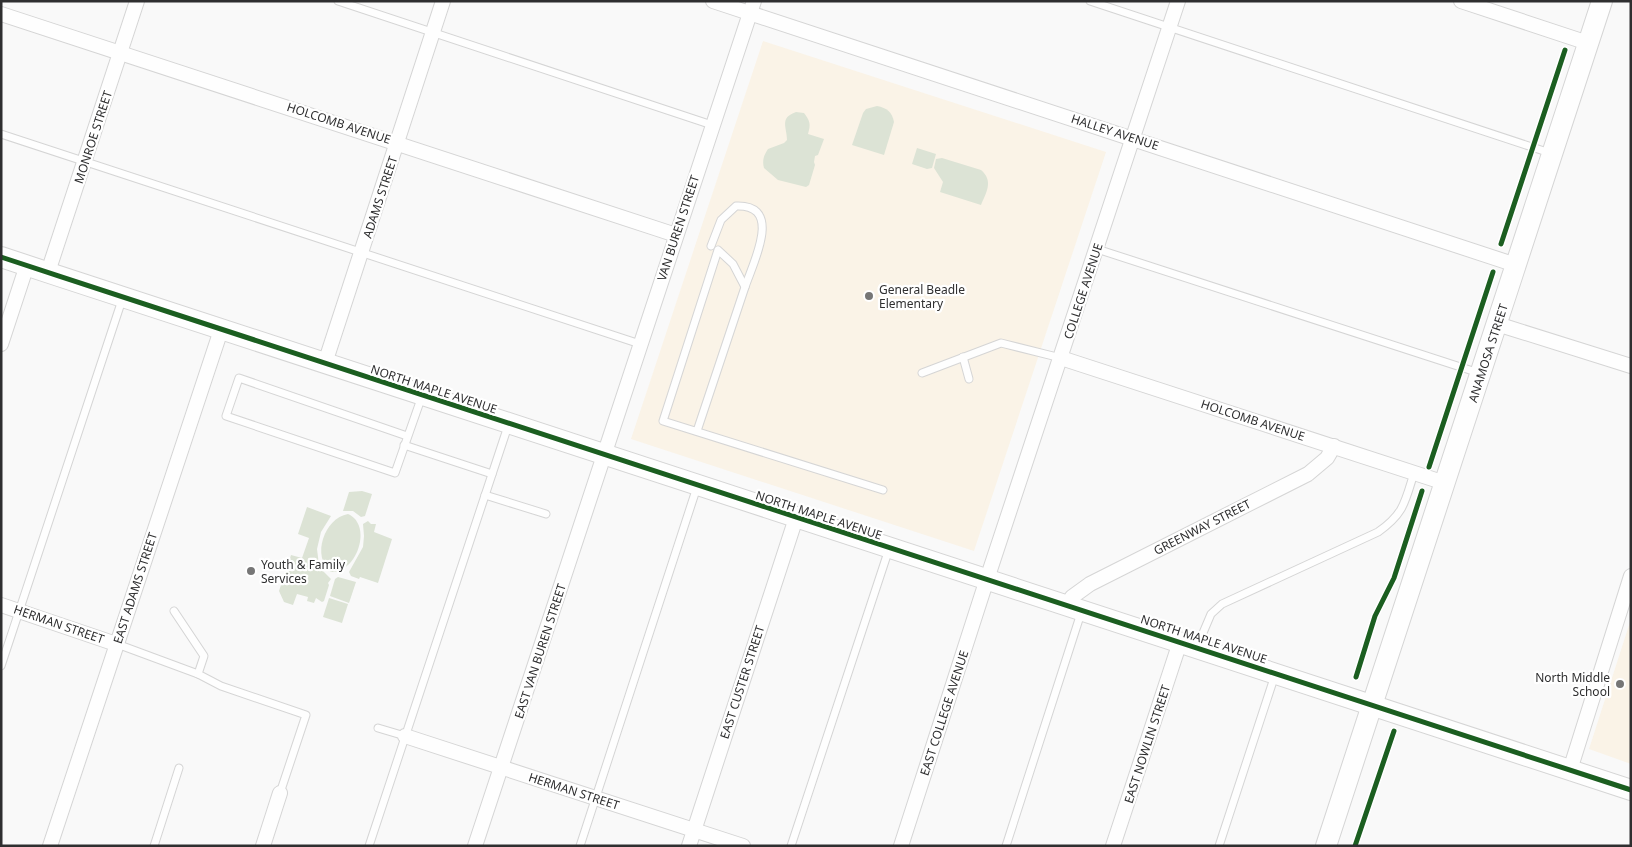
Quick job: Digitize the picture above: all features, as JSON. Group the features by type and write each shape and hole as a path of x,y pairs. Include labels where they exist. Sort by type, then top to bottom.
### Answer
{"street":[{"name":"MONROE STREET","path":"48,272 137,1"},
{"name":"ADAMS STREET","path":"325,363 443,1"},
{"name":"HALLEY AVENUE","path":"713,1 752,7 1134,138 1516,265"},
{"name":"COLLEGE AVENUE","path":"987,579 1178,1"},
{"path":"1460,1 1588,43"},
{"name":"ANAMOSA STREET","path":"1326,846 1602,1"},
{"name":"VAN BUREN STREET","path":"604,455 752,7"},
{"name":"HOLCOMB AVENUE","path":"1,14 676,235"},
{"name":"NORTH MAPLE AVENUE","path":"1,257 1631,790"},
{"path":"1,344 27,265"},
{"path":"1498,324 1631,366"},
{"name":"EAST ADAMS STREET","path":"50,846 221,330"},
{"name":"HOLCOMB AVENUE","path":"1061,358 1445,483"},
{"name":"GREENWAY STREET","path":"1075,607 1076,593 1090,584 1308,474 1327,458 1334,446"},
{"name":"EAST VAN BUREN STREET","path":"476,846 604,455"},
{"name":"EAST CUSTER STREET","path":"688,846 796,518"},
{"path":"1570,770 1631,576"},
{"name":"EAST COLLEGE AVENUE","path":"901,846 987,579"},
{"name":"HERMAN STREET","path":"1,605 116,644"},
{"name":"EAST NOWLIN STREET","path":"1113,846 1188,644"},
{"name":"HERMAN STREET","path":"405,736 743,846"},
{"path":"263,846 280,793"}],"lane":[{"path":"338,1 712,125"},
{"path":"1090,1 1552,154"},
{"path":"1,134 361,254 640,344"},
{"path":"696,431 763,235 759,213 751,208 736,206 721,220 710,246"},
{"path":"1097,249 1481,374"},
{"path":"745,287 733,264 718,250 663,420 883,490"},
{"path":"1,666 123,297"},
{"path":"922,373 1001,342 1061,358"},
{"path":"963,357 970,379"},
{"path":"408,436 239,378 226,416 395,473 404,445 408,436 422,395"},
{"path":"369,846 509,424"},
{"path":"404,445 492,474"},
{"path":"1188,644 1211,614 1222,604 1378,532 1391,523 1403,509 1414,473"},
{"path":"580,846 697,486"},
{"path":"485,495 546,514"},
{"path":"791,846 890,548"},
{"path":"1006,846 1075,607"},
{"path":"174,610 204,656 198,674"},
{"path":"116,644 198,674 221,686 306,715 280,793"},
{"path":"1219,846 1276,673"},
{"path":"378,728 405,736"},
{"path":"154,846 179,768"}],"shaded area":[{"name":"General Beadle Elementary","path":"763,41 1106,152 974,551 631,439"},
{"path":"877,106 889,111 894,122 884,155 852,145 863,113 866,109"},
{"path":"796,112 804,113 808,118 810,125 808,134 824,139 818,155 815,156 815,165 809,185 806,187 778,180 763,165 765,153 768,149 787,140 785,123 787,117"},
{"path":"917,148 936,154 932,168 927,169 912,164"},
{"path":"942,158 981,170 985,174 988,187 981,205 940,192 943,182 934,168 936,159"},
{"path":"362,491 372,494 365,516 361,517 353,511 343,511 349,492"},
{"path":"307,507 331,516 321,532 317,549 319,565 331,579 328,583 324,601 322,602 316,598 314,603 307,601 308,597 297,594 293,605 284,602 279,591 291,555 302,558 309,538 298,534"},
{"path":"348,514 356,520 360,528 359,547 348,565 340,570 331,572 325,565 322,557 323,539 332,523"},
{"path":"368,521 371,524 376,524 374,532 392,539 378,583 351,576 349,572 363,547 363,524"},
{"path":"338,577 356,582 349,603 330,596 335,579"},
{"path":"329,598 348,604 342,623 323,617"},
{"name":"North Middle School","path":"1631,619 1631,764 1589,749"}],"cycle path":[{"path":"1501,244 1565,50"},
{"path":"1,257 1631,790"},
{"path":"1429,467 1493,272"},
{"path":"1356,677 1375,616 1394,578 1422,491"},
{"path":"1355,846 1394,731"}],"place":[{"name":"General Beadle Elementary","path":"869,296"},
{"name":"Youth & Family Services","path":"251,571"},
{"name":"North Middle School","path":"1620,684"}]}
